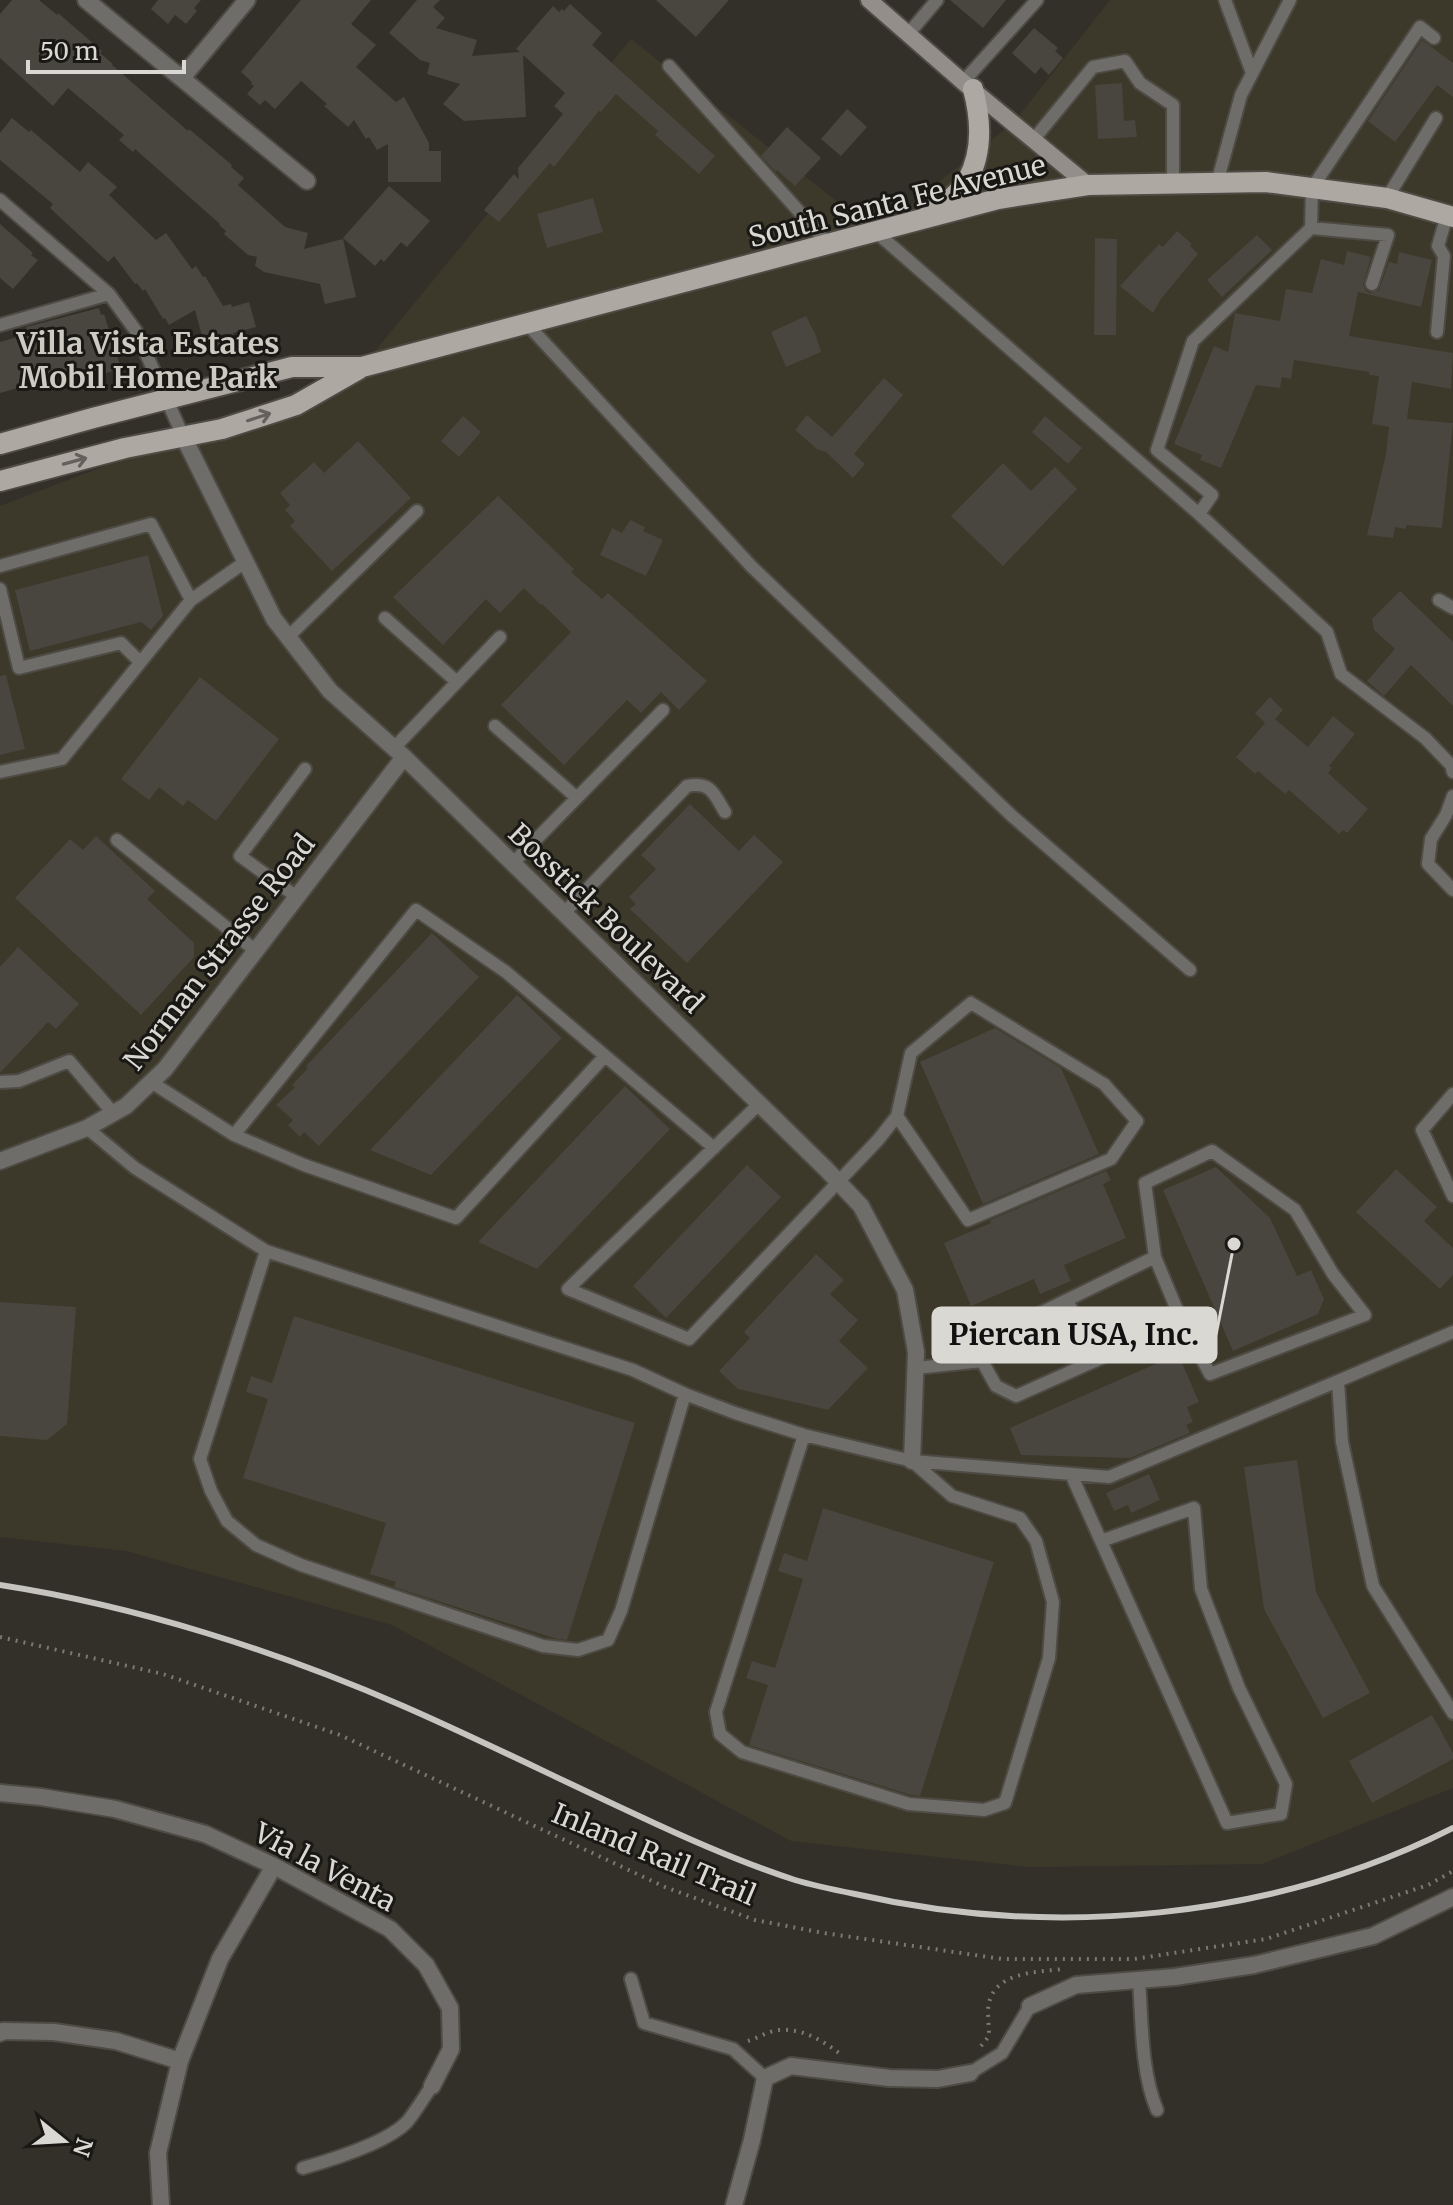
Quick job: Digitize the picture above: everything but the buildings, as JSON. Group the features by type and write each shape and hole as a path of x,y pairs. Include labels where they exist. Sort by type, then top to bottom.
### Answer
{"main road":[{"path":"919,221 945,203 966,182 979,144 978,107 968,86"},
{"name":"South Santa Fe Avenue","path":"0,444 292,367 362,367 998,199 1088,185 1266,182 1387,198 1450,216"},
{"name":"South Santa Fe Avenue","path":"0,481 125,448 222,429 296,405 362,367"}],"street":[{"path":"86,0 307,181"},
{"path":"182,78 247,0"},
{"path":"869,0 1088,185"},
{"name":"Bosstick Boulevard","path":"183,436 274,619 330,691 513,863 861,1206 905,1290 916,1352 912,1461"},
{"name":"Norman Strasse Road","path":"0,1161 87,1128 126,1106 165,1069 297,897 399,753"},
{"name":"Via la Venta","path":"0,1793 130,1813 205,1834 274,1866 390,1929 426,1965 450,2008 451,2049 432,2086"},
{"path":"161,2205 158,2153 180,2061 220,1959 274,1866"},
{"path":"1030,2006 1076,1985 1175,1977 1254,1965 1373,1936 1453,1897"},
{"path":"0,2033 54,2032 85,2036 116,2041 180,2061"},
{"path":"734,2205 765,2078 791,2066 889,2078 938,2079 970,2073"}],"lane":[{"path":"909,33 937,0"},
{"path":"968,86 1037,0"},
{"path":"1225,0 1252,73"},
{"path":"1217,183 1241,95 1290,0"},
{"path":"1199,514 1212,495 1157,450 1193,341 1311,228 1312,188 1420,27 1434,38"},
{"path":"1034,139 1093,67 1125,61 1140,83 1173,105 1173,184"},
{"path":"669,66 828,244"},
{"path":"1387,198 1436,118"},
{"path":"0,200 109,294 136,331 183,436"},
{"path":"1437,332 1444,256 1438,246 1450,216"},
{"path":"1311,228 1388,235 1372,284"},
{"path":"876,232 1199,514 1327,632 1341,674 1425,738 1451,765 1453,772"},
{"path":"0,325 109,294"},
{"path":"527,324 752,567 1012,816 1190,970"},
{"path":"288,637 417,511"},
{"path":"0,566 151,524 191,600"},
{"path":"0,772 62,759 191,600 245,562"},
{"path":"0,589 19,668 121,643 140,662"},
{"path":"1439,600 1453,608"},
{"path":"385,618 457,682"},
{"path":"399,753 457,682 500,637"},
{"path":"513,863 663,710"},
{"path":"495,726 577,798"},
{"path":"297,897 240,856 305,769"},
{"path":"564,913 687,786 699,784 709,788 725,812"},
{"path":"1453,796 1446,815 1431,839 1428,864 1453,890"},
{"path":"117,840 256,951"},
{"path":"234,1135 416,910 506,972 714,1148"},
{"path":"759,1104 568,1289 689,1339 878,1140 897,1116 911,1053 971,1003 1104,1084 1137,1121 1111,1159 968,1220 897,1116"},
{"path":"151,1082 234,1135 304,1165 456,1218 605,1056"},
{"path":"0,1082 19,1081 69,1061 113,1113"},
{"path":"1453,1094 1422,1130 1453,1196"},
{"path":"87,1128 135,1168 266,1251 633,1370 685,1394 804,1435 912,1461 1109,1477 1453,1332"},
{"path":"1212,1151 1295,1210 1333,1274 1365,1315 1210,1374 1182,1322 1155,1257 1145,1183 1212,1151"},
{"path":"266,1251 200,1459 211,1491 227,1521 256,1545 316,1570 543,1646 578,1650 608,1640 621,1611 685,1394"},
{"path":"1155,1257 983,1341 982,1361 996,1386 1016,1396 1182,1322"},
{"path":"1067,1300 1095,1361"},
{"path":"916,1368 982,1361"},
{"path":"1338,1381 1342,1442 1373,1586 1453,1713"},
{"path":"804,1435 716,1712 720,1734 742,1752 909,1804 984,1810 1005,1803 1049,1658 1053,1602 1036,1541 1020,1518 952,1496 912,1461"},
{"path":"1071,1474 1227,1823 1281,1814 1286,1784 1239,1688 1201,1589 1194,1508 1101,1541"},
{"path":"631,1979 644,2023 733,2049 765,2078"},
{"path":"1139,1981 1148,2090 1157,2110"},
{"path":"970,2073 1002,2053 1030,2006"},
{"name":"Via la Venta","path":"303,2168 386,2137 406,2123 432,2086"}],"path":[{"name":"Inland Rail Trail","path":"0,1637 163,1674 340,1735 665,1887 755,1920 824,1933 1002,1959 1123,1959 1266,1939 1428,1885 1453,1871"},
{"path":"1123,1959 1125,1968"},
{"path":"978,2049 989,2036 988,2008 993,1993 1006,1979 1025,1973 1069,1968"},
{"path":"739,2053 745,2043 778,2030 815,2037 845,2058"}],"shaded area":[{"path":"1110,0 1453,0 1453,1788 1262,1864 1030,1867 791,1841 392,1625 126,1551 0,1537 0,506 362,367 631,39 876,232 1014,122"}],"railway":[{"path":"0,1585 103,1605 256,1649 403,1706 677,1834 755,1866 818,1886 930,1908 1006,1916 1083,1917 1160,1912 1236,1901 1311,1883 1383,1859 1453,1828"}],"place":[{"name":"Piercan USA, Inc.","path":"1234,1244"}],"district":[{"name":"Villa Vista Estates Mobil Home Park","path":"148,361"}]}
